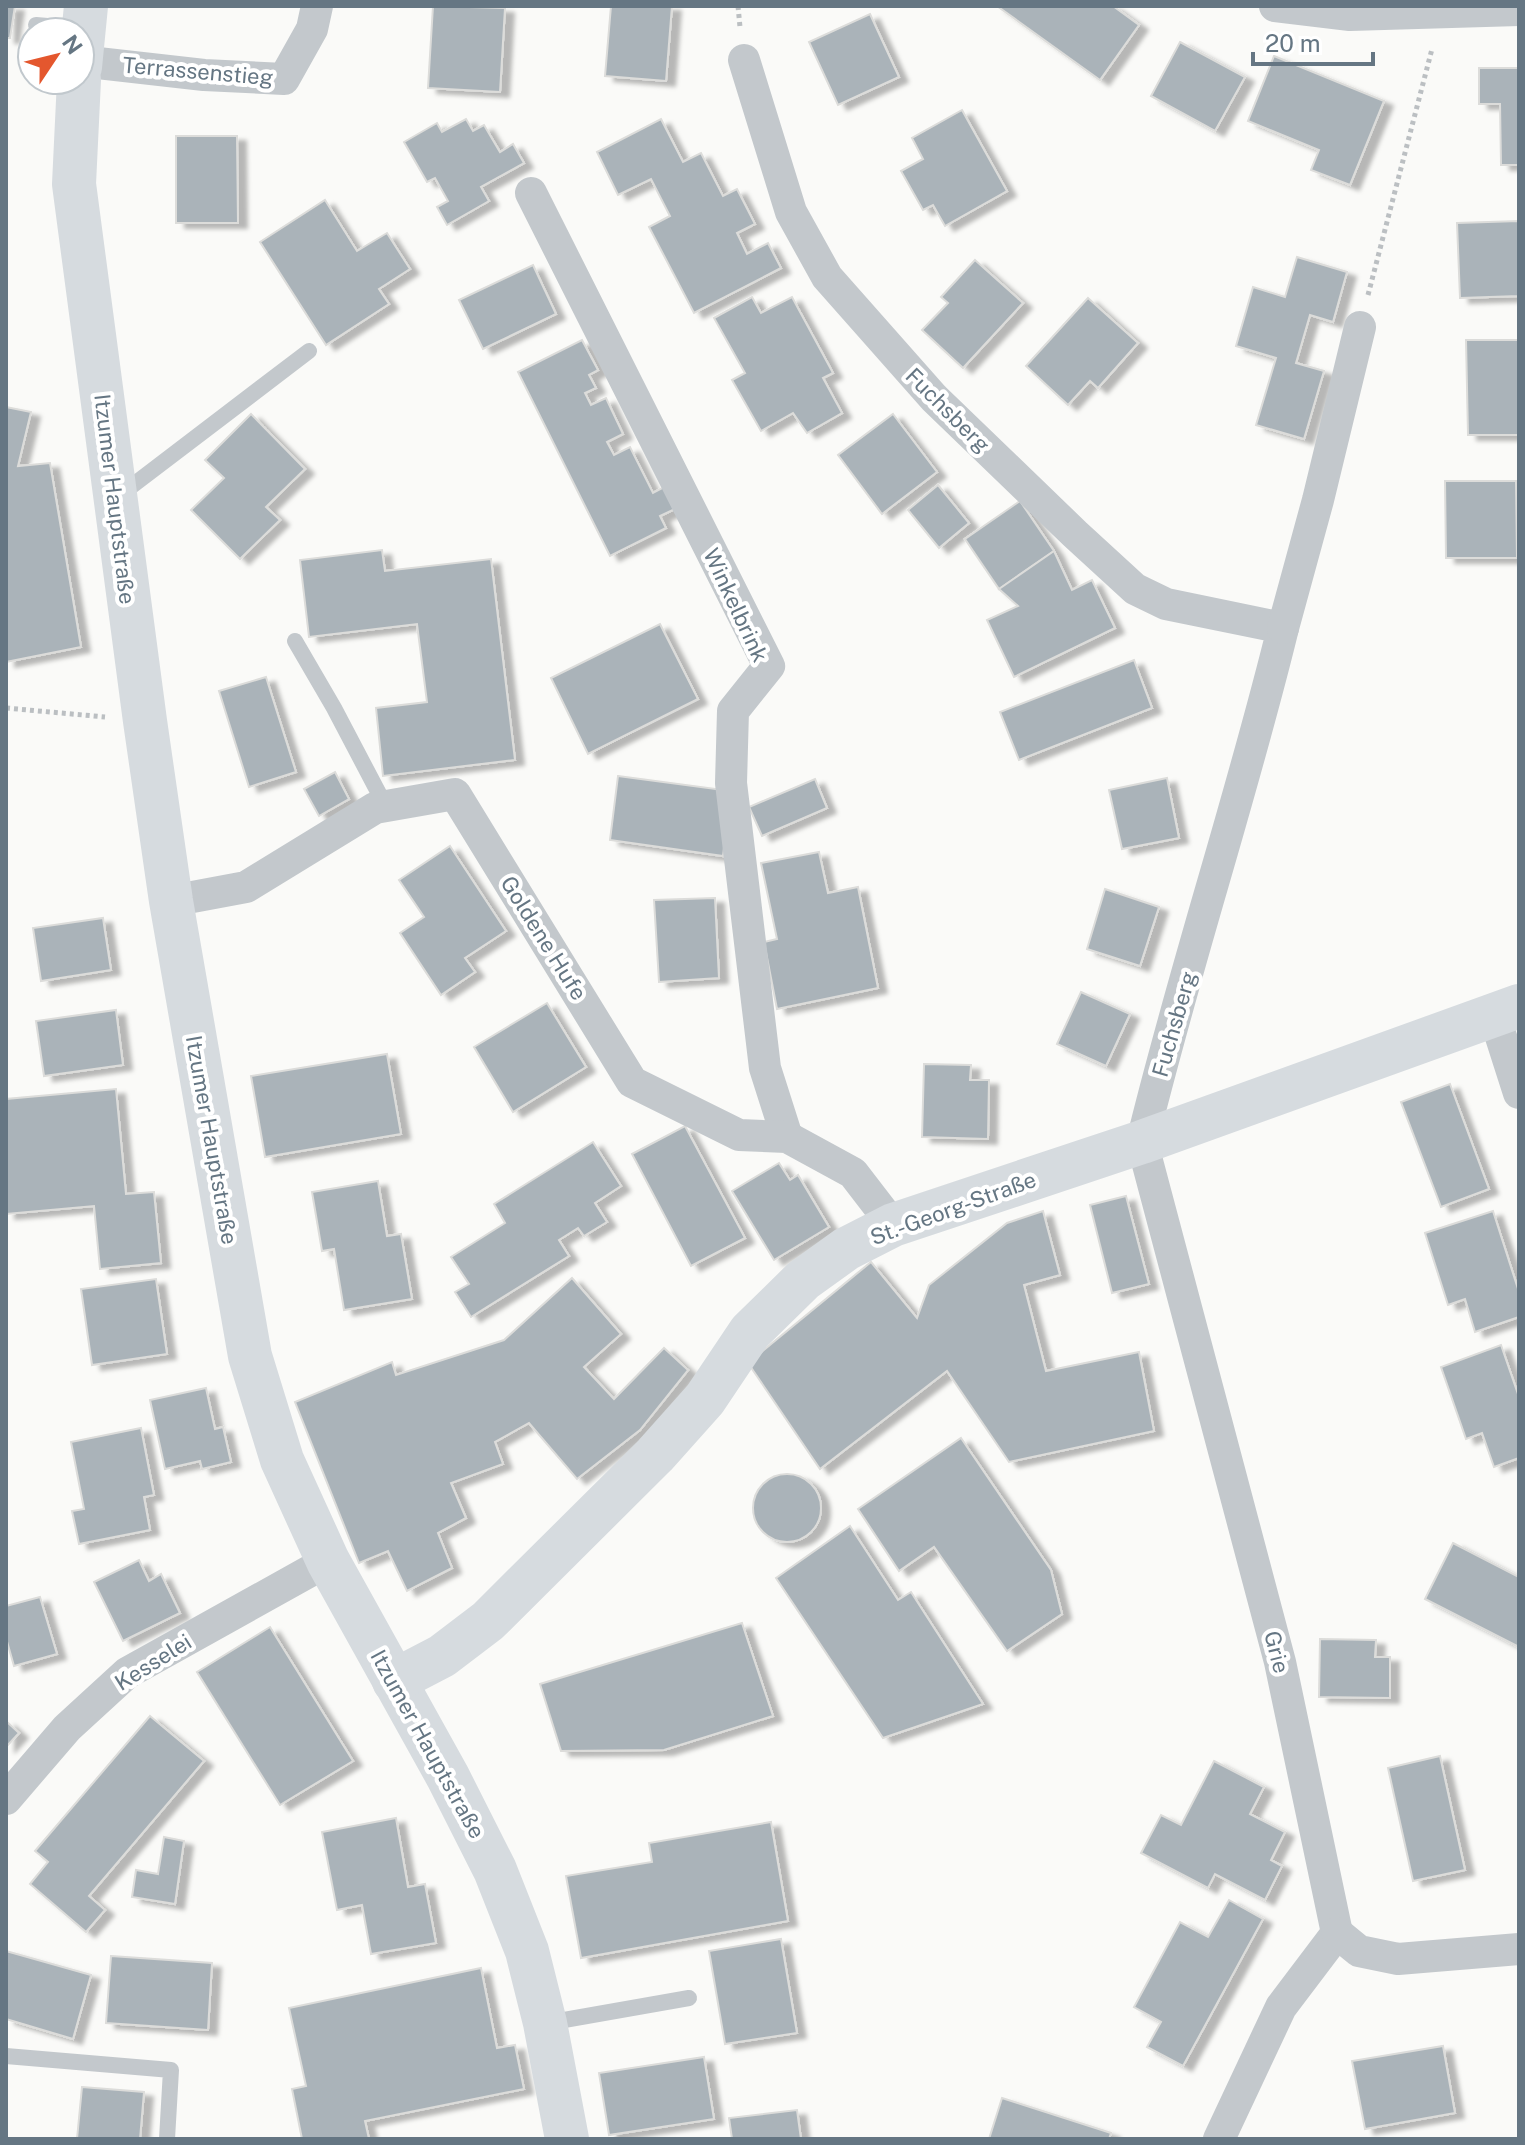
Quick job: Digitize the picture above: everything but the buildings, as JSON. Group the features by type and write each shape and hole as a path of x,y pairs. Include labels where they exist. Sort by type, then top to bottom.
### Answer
{"main road":[{"name":"Itzumer Hauptstraße","path":"78,96 74,184 145,721 171,901 250,1356 282,1460 328,1561 448,1777 495,1870 527,1951 545,2023 567,2139"},
{"name":"St.-Georg-Straße","path":"394,1681 442,1656 488,1621 655,1455 705,1399 750,1332 803,1280 846,1249 893,1225 1142,1142 1506,1010"}],"street":[{"name":"Terrassenstieg","path":"96,45 204,75 284,79 312,29 317,6"},
{"path":"1275,6 1350,15 1519,10"},
{"name":"Fuchsberg","path":"744,60 791,212 827,277 934,398 1135,589 1166,604 1283,628"},
{"name":"Winkelbrink","path":"531,193 769,666 733,711 731,783 765,1068 787,1137"},
{"name":"Fuchsberg","path":"1142,1142 1259,728 1360,327"},
{"name":"Goldene Hufe","path":"171,901 246,887 375,808 455,794 632,1082 739,1135 787,1137 853,1173 893,1225"},
{"path":"1506,1010 1519,1093"},
{"name":"Grie","path":"1142,1142 1280,1662 1337,1933"},
{"name":"Kesselei","path":"6,1799 67,1728 127,1673 328,1561"},
{"path":"1219,2139 1281,2007 1337,1933 1359,1951 1398,1959 1519,1949"}],"lane":[{"path":"115,498 309,351"},
{"path":"295,641 386,807"},
{"path":"545,2023 689,1998"},
{"path":"6,2056 171,2070 167,2139"}],"path":[{"path":"1360,327 1442,13"},
{"path":"6,708 145,721"}]}
